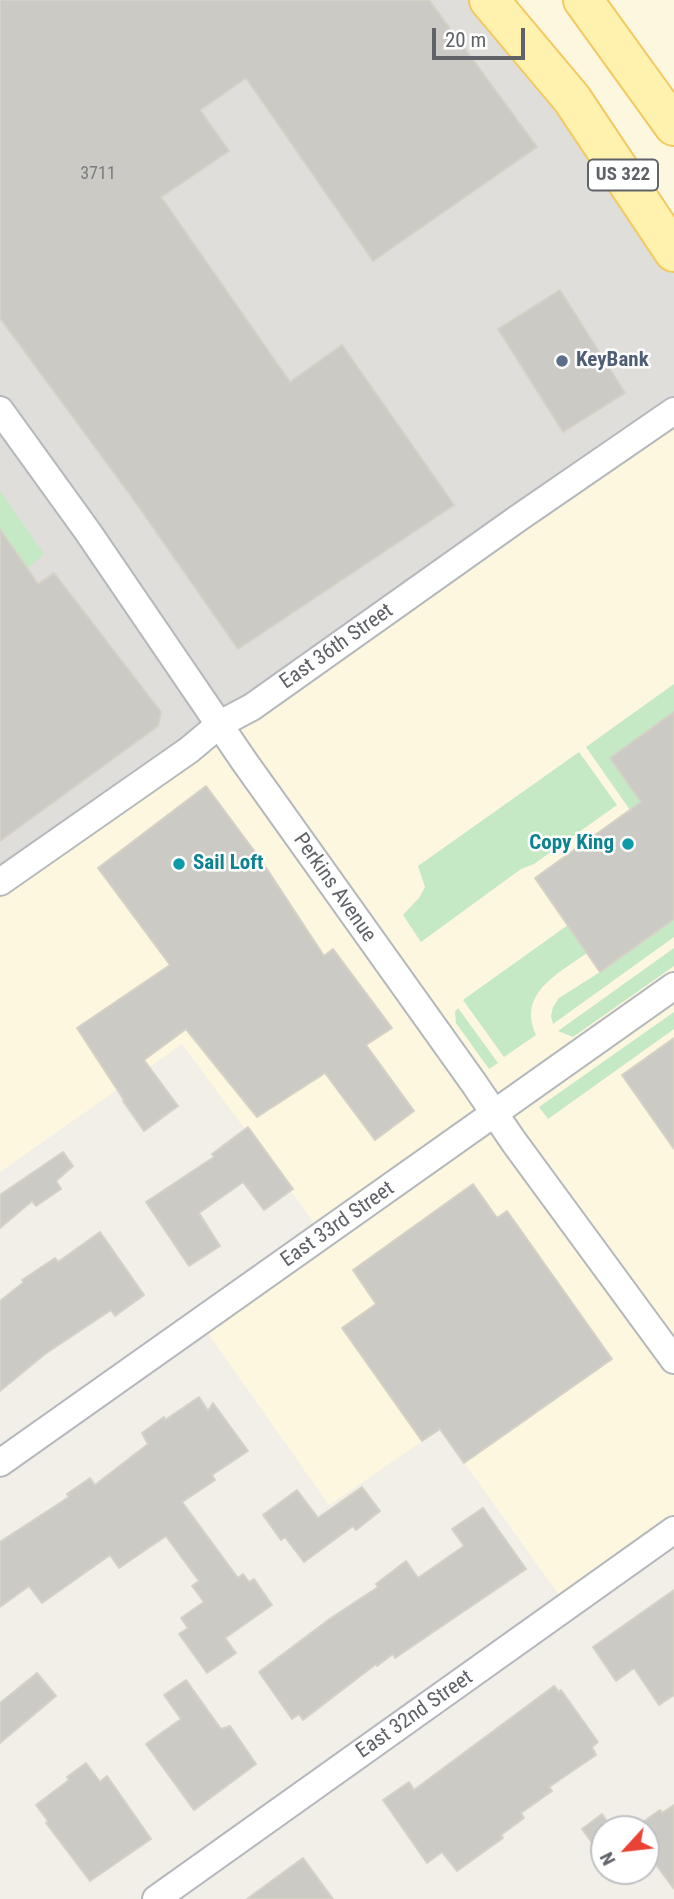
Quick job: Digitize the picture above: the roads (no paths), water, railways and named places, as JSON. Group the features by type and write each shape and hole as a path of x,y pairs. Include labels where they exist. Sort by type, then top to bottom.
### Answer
{"main road":[{"name":"US 322","path":"489,0 572,99 674,252"},
{"path":"583,0 674,126"}],"street":[{"name":"Perkins Avenue","path":"0,410 514,1142 674,1360"},
{"name":"East 36th Street","path":"0,882 189,750 220,724 252,707 674,411"},
{"name":"East 33rd Street","path":"0,1463 674,986"},
{"name":"East 32nd Street","path":"156,1899 674,1530"}],"place":[{"name":"KeyBank","path":"562,361"},
{"name":"Copy King","path":"628,844"},
{"name":"Sail Loft","path":"179,864"}]}
